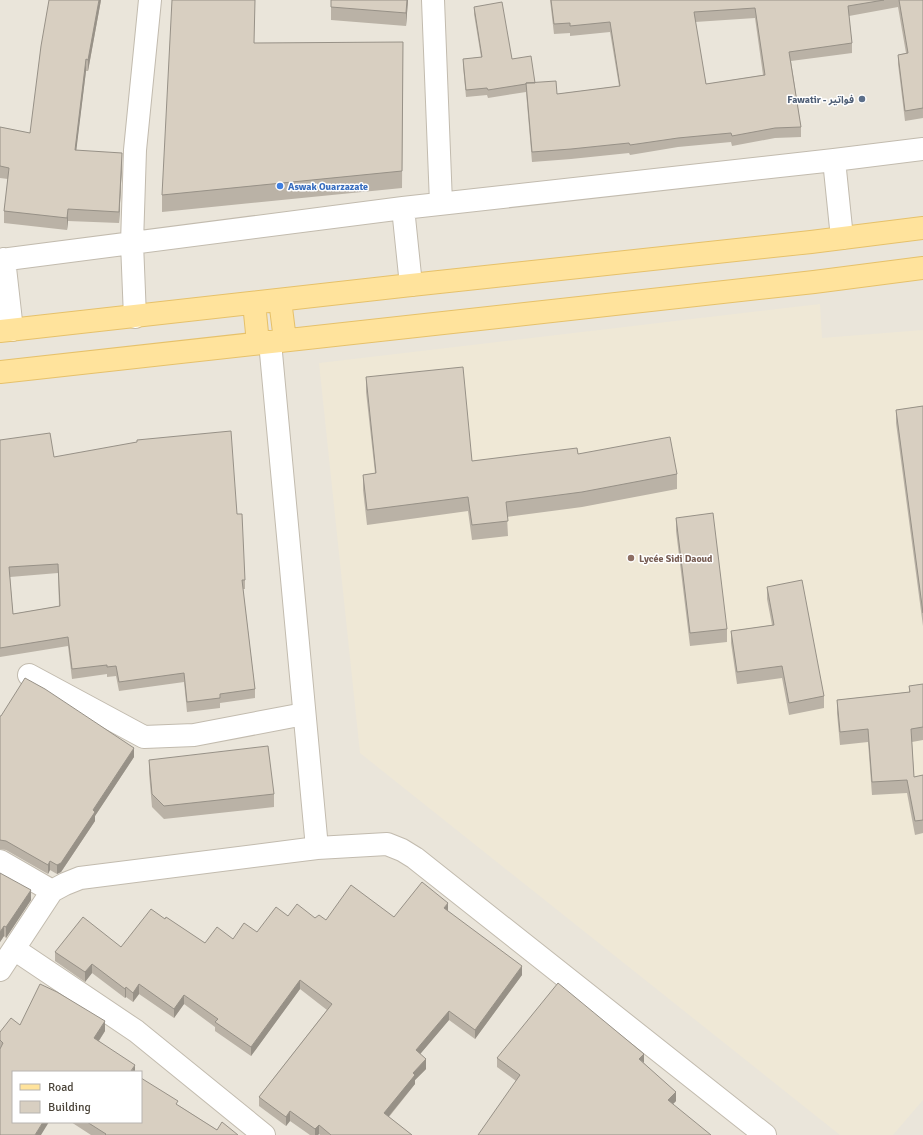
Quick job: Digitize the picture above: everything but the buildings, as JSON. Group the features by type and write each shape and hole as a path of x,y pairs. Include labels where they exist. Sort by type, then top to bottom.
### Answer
{"main road":[{"path":"6,330 135,317 923,228"},
{"path":"0,372 798,284 923,268"},
{"path":"271,342 280,300"},
{"path":"254,303 271,342"}],"street":[{"path":"135,317 132,243 135,150 150,0"},
{"path":"433,0 441,203"},
{"path":"6,330 2,260 441,203 923,149"},
{"path":"834,160 842,238"},
{"path":"403,208 411,285"},
{"path":"271,342 317,848"},
{"path":"30,675 144,737 194,735 304,714"},
{"path":"0,970 52,892 65,884 80,878 317,848 387,844 402,850 428,868 765,1135"},
{"path":"0,861 52,892"},
{"path":"14,949 136,1031 264,1135"}],"shaded area":[{"path":"0,0 923,0 923,1135 0,1135"},
{"name":"Lycée Sidi Daoud","path":"820,304 822,338 923,330 923,1100 893,1135 840,1135 360,753 319,363"}],"place":[{"name":"Fawatir - فواتير","path":"862,99"},
{"name":"Aswak Ouarzazate","path":"280,186"},
{"name":"Lycée Sidi Daoud","path":"631,558"}]}
